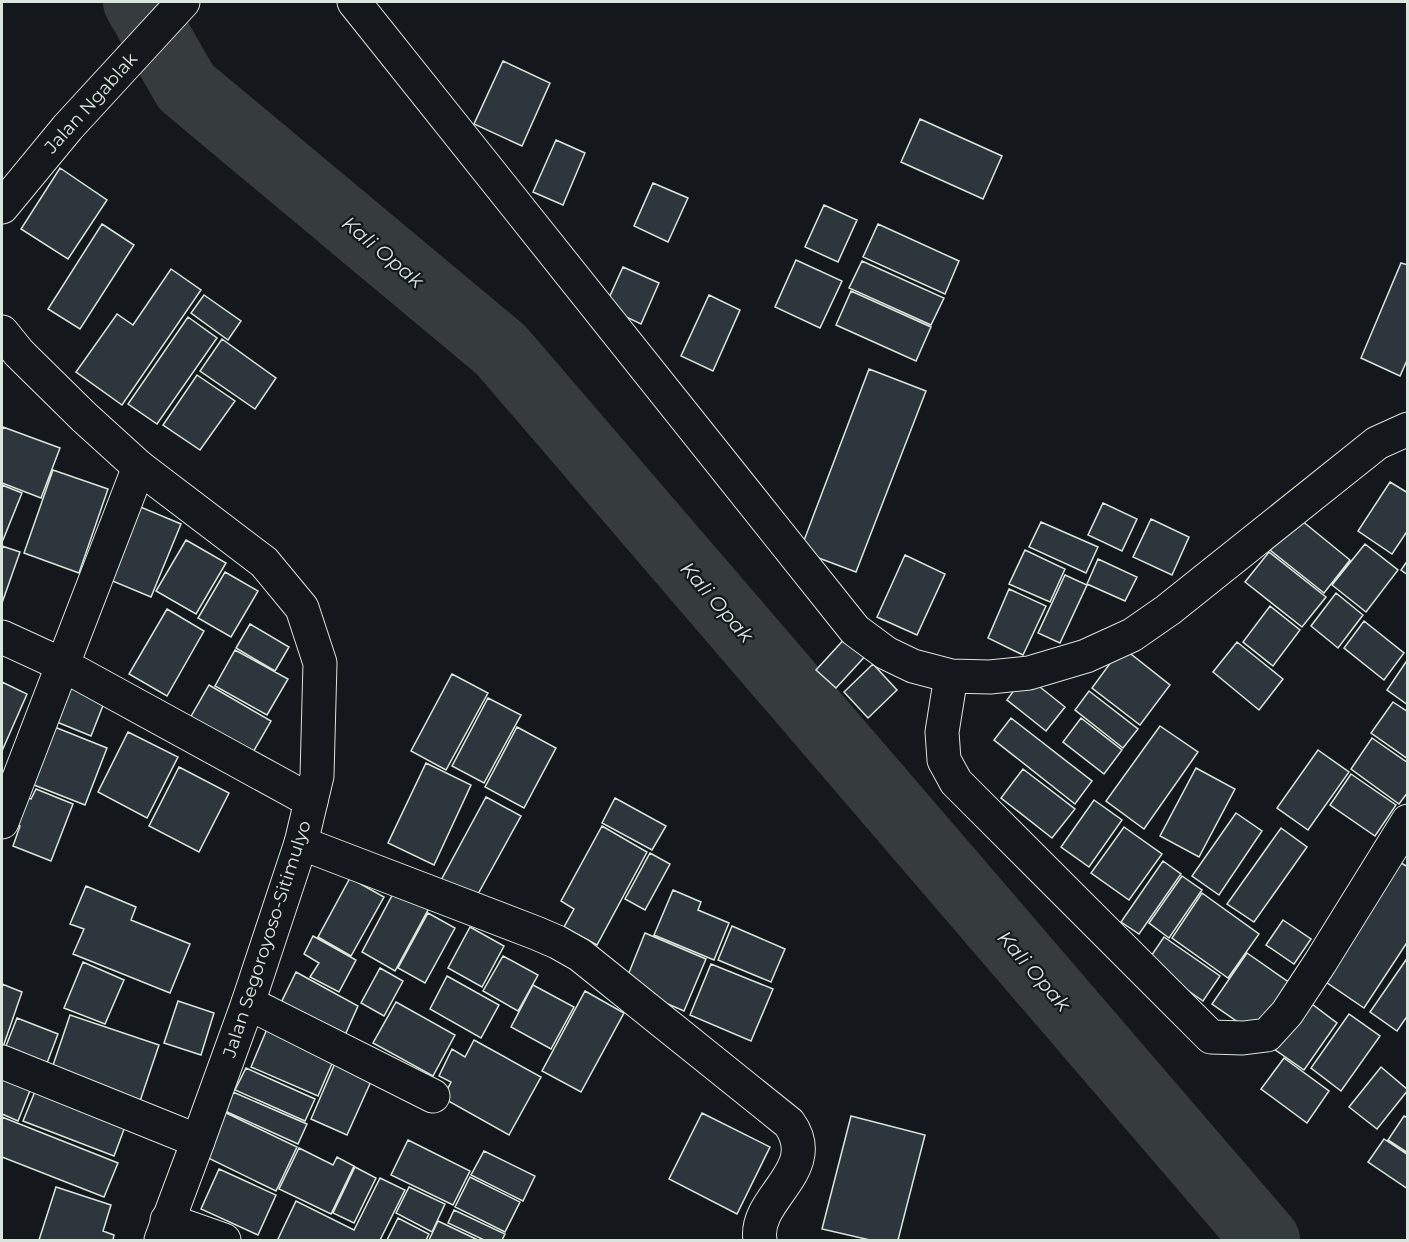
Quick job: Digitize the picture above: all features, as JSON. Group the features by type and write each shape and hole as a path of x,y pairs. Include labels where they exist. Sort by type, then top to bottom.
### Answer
{"street":[{"name":"Jalan Ngablak","path":"2,207 68,127 183,2"},
{"path":"354,2 855,630 886,653 913,666 951,676 990,677 1029,673 1086,656 1132,635 1168,610 1377,443 1407,429"},
{"name":"Jalan Segoroyoso-Sitimulyo","path":"2,332 19,353 139,467 264,562 302,608 320,663 316,776 301,843 248,1003 164,1230"},
{"path":"2,822 139,467"},
{"path":"2,637 63,665 311,801"},
{"path":"951,676 942,732 944,760 956,782 1211,1037 1243,1038 1267,1035 1287,1013 1407,821"},
{"path":"301,843 565,946 789,1123 796,1133 799,1149 796,1163 761,1220 760,1240"},
{"path":"248,1003 433,1096"},
{"path":"2,1062 198,1141"},
{"path":"164,1230 224,1240"}],"building":[{"path":"503,61 550,83 522,146 474,124"},
{"path":"920,119 1002,156 983,199 901,162"},
{"path":"556,140 585,153 563,205 533,192"},
{"path":"60,168 107,200 68,259 21,229"},
{"path":"653,183 688,198 668,242 634,226"},
{"path":"824,205 857,220 838,262 805,247"},
{"path":"102,224 134,245 80,329 48,309"},
{"path":"878,224 959,261 945,294 863,257"},
{"path":"796,260 842,281 820,328 775,307"},
{"path":"862,261 944,298 931,325 849,288"},
{"path":"1401,263 1408,265 1408,358 1400,376 1361,358"},
{"path":"623,267 659,283 641,324 605,307"},
{"path":"171,269 201,290 122,405 76,372 117,314 133,325"},
{"path":"851,291 931,327 916,361 836,325"},
{"path":"204,295 241,321 228,340 191,313"},
{"path":"709,295 740,310 713,371 681,356"},
{"path":"188,317 217,338 157,424 128,404"},
{"path":"222,339 276,378 255,409 200,371"},
{"path":"869,369 926,391 856,572 800,551"},
{"path":"197,375 235,401 200,450 163,425"},
{"path":"3,427 60,448 41,498 2,483"},
{"path":"53,470 108,489 79,573 24,553"},
{"path":"1390,482 1408,493 1408,530 1392,554 1358,531"},
{"path":"2,485 22,493 3,540 2,540"},
{"path":"131,503 181,524 151,597 98,575 119,563 129,538 118,533"},
{"path":"1103,503 1137,519 1122,551 1088,535"},
{"path":"1296,516 1350,560 1324,593 1270,550"},
{"path":"1151,519 1189,537 1172,575 1133,557"},
{"path":"1041,522 1098,547 1086,573 1029,547"},
{"path":"186,540 226,563 196,614 156,591"},
{"path":"1365,544 1398,570 1366,612 1332,585"},
{"path":"2,546 20,552 2,603"},
{"path":"1025,550 1065,569 1050,602 1009,584"},
{"path":"1269,552 1326,597 1302,627 1245,582"},
{"path":"905,555 945,574 917,635 877,617"},
{"path":"1098,559 1137,577 1125,601 1087,584"},
{"path":"1408,560 1408,575 1401,570"},
{"path":"225,572 258,591 231,637 198,618"},
{"path":"1065,575 1087,585 1060,643 1038,633"},
{"path":"1009,589 1046,606 1023,655 988,638"},
{"path":"1336,593 1363,615 1338,648 1311,626"},
{"path":"1270,606 1300,630 1273,666 1243,642"},
{"path":"167,609 204,631 167,696 129,674"},
{"path":"1364,621 1404,653 1384,680 1344,648"},
{"path":"250,624 289,647 275,671 236,648"},
{"path":"849,634 869,652 836,688 816,670"},
{"path":"1237,642 1283,679 1259,710 1213,672"},
{"path":"1122,647 1170,685 1140,725 1092,688"},
{"path":"235,650 288,679 267,715 215,686"},
{"path":"1408,659 1408,705 1387,690"},
{"path":"873,664 897,690 868,718 844,692"},
{"path":"452,674 488,693 446,770 411,751"},
{"path":"1025,675 1065,707 1046,731 1007,700"},
{"path":"2,682 27,694 2,751"},
{"path":"67,682 106,698 91,736 52,720"},
{"path":"209,685 271,721 248,761 186,725"},
{"path":"1089,691 1138,729 1123,748 1075,710"},
{"path":"488,698 521,715 484,783 452,766"},
{"path":"1393,702 1408,712 1408,759 1371,733"},
{"path":"1011,718 1092,781 1075,804 994,740"},
{"path":"1081,718 1122,750 1104,774 1063,742"},
{"path":"52,726 107,748 85,805 29,783"},
{"path":"1160,726 1198,752 1144,829 1106,801"},
{"path":"517,727 556,748 524,808 485,787"},
{"path":"128,732 178,757 147,818 98,792"},
{"path":"1372,738 1408,763 1408,792 1399,804 1351,769"},
{"path":"1318,750 1349,772 1308,830 1277,808"},
{"path":"426,763 471,785 434,865 388,843"},
{"path":"179,767 229,793 199,852 149,826"},
{"path":"1196,768 1235,789 1199,857 1160,836"},
{"path":"1023,769 1075,809 1052,838 1001,798"},
{"path":"1351,774 1396,805 1375,836 1330,805"},
{"path":"36,789 73,804 51,861 13,846 20,826 6,821 17,793 31,799"},
{"path":"486,797 521,816 473,903 439,884"},
{"path":"615,798 666,826 652,850 602,823"},
{"path":"1094,800 1122,820 1089,867 1061,847"},
{"path":"1236,813 1262,831 1219,895 1192,876"},
{"path":"602,826 647,852 597,945 564,927 574,909 561,901"},
{"path":"1124,827 1162,854 1129,900 1091,873"},
{"path":"1281,828 1307,847 1254,922 1227,904"},
{"path":"650,853 670,864 645,910 625,899"},
{"path":"1396,860 1408,867 1408,941 1364,1008 1320,978"},
{"path":"1163,861 1181,874 1139,934 1121,922"},
{"path":"1182,876 1202,890 1169,938 1149,923"},
{"path":"350,878 384,897 351,956 318,937"},
{"path":"86,886 136,907 131,920 190,944 170,993 73,954 84,929 70,924"},
{"path":"395,890 429,908 395,971 362,952"},
{"path":"673,890 701,902 698,910 729,923 714,960 654,935"},
{"path":"1202,893 1259,934 1228,978 1172,938"},
{"path":"428,913 455,928 425,983 398,968"},
{"path":"1283,920 1311,939 1294,964 1266,945"},
{"path":"732,926 785,949 771,982 718,960"},
{"path":"470,927 504,946 482,987 448,968"},
{"path":"645,933 706,959 684,1011 624,985"},
{"path":"313,936 356,960 339,992 310,977 319,963 304,954"},
{"path":"1164,937 1220,976 1203,1001 1147,962"},
{"path":"1247,953 1290,983 1255,1034 1212,1004"},
{"path":"503,956 538,975 518,1011 483,991"},
{"path":"1408,957 1408,1015 1397,1031 1370,1012"},
{"path":"83,962 124,980 105,1024 64,1008"},
{"path":"711,964 773,989 751,1041 690,1015"},
{"path":"380,968 403,981 384,1016 361,1003"},
{"path":"296,972 358,1006 342,1042 277,1011"},
{"path":"447,976 499,1005 481,1038 430,1009"},
{"path":"2,984 22,992 2,1050"},
{"path":"533,985 574,1007 551,1049 511,1027"},
{"path":"585,991 624,1013 581,1092 542,1071"},
{"path":"178,1001 214,1013 201,1055 164,1043"},
{"path":"1308,1001 1337,1023 1304,1070 1274,1049"},
{"path":"396,1002 455,1035 433,1076 373,1043"},
{"path":"1349,1014 1380,1036 1341,1091 1311,1068"},
{"path":"70,1015 159,1045 138,1107 49,1077"},
{"path":"17,1018 58,1034 47,1063 6,1046"},
{"path":"267,1029 334,1059 318,1096 251,1067"},
{"path":"474,1040 541,1077 509,1135 443,1098 451,1082 439,1076 452,1049 465,1057"},
{"path":"1284,1058 1329,1091 1307,1123 1261,1089"},
{"path":"336,1061 373,1077 347,1135 311,1119"},
{"path":"1381,1067 1408,1090 1377,1129 1349,1107"},
{"path":"246,1068 315,1099 305,1121 235,1090"},
{"path":"2,1076 31,1088 18,1121 2,1114"},
{"path":"36,1089 126,1124 114,1156 23,1121"},
{"path":"233,1092 307,1124 298,1144 225,1111"},
{"path":"222,1111 297,1147 276,1191 202,1155"},
{"path":"702,1113 770,1147 737,1214 669,1179"},
{"path":"851,1116 925,1135 898,1240 870,1240 822,1229"},
{"path":"1404,1116 1408,1118 1408,1153 1388,1140"},
{"path":"2,1117 118,1163 104,1197 2,1157"},
{"path":"1384,1139 1408,1155 1408,1189 1368,1162"},
{"path":"408,1140 470,1171 453,1205 391,1175"},
{"path":"299,1148 333,1165 337,1157 354,1166 331,1214 279,1189"},
{"path":"484,1151 535,1176 523,1201 471,1175"},
{"path":"355,1167 376,1178 354,1223 333,1213"},
{"path":"219,1169 276,1195 258,1235 201,1209"},
{"path":"470,1177 520,1202 505,1232 455,1207"},
{"path":"380,1178 405,1190 380,1240 278,1239 296,1201 354,1230"},
{"path":"56,1187 111,1205 103,1231 114,1235 113,1240 39,1240"},
{"path":"409,1187 445,1204 432,1232 396,1213"},
{"path":"454,1210 505,1234 502,1240 484,1240 448,1223"},
{"path":"398,1218 429,1234 426,1240 387,1240"},
{"path":"438,1221 478,1240 429,1240"}],"waterway":[{"name":"Kali Opak","path":"137,2 186,87 501,350 1266,1240"}]}
